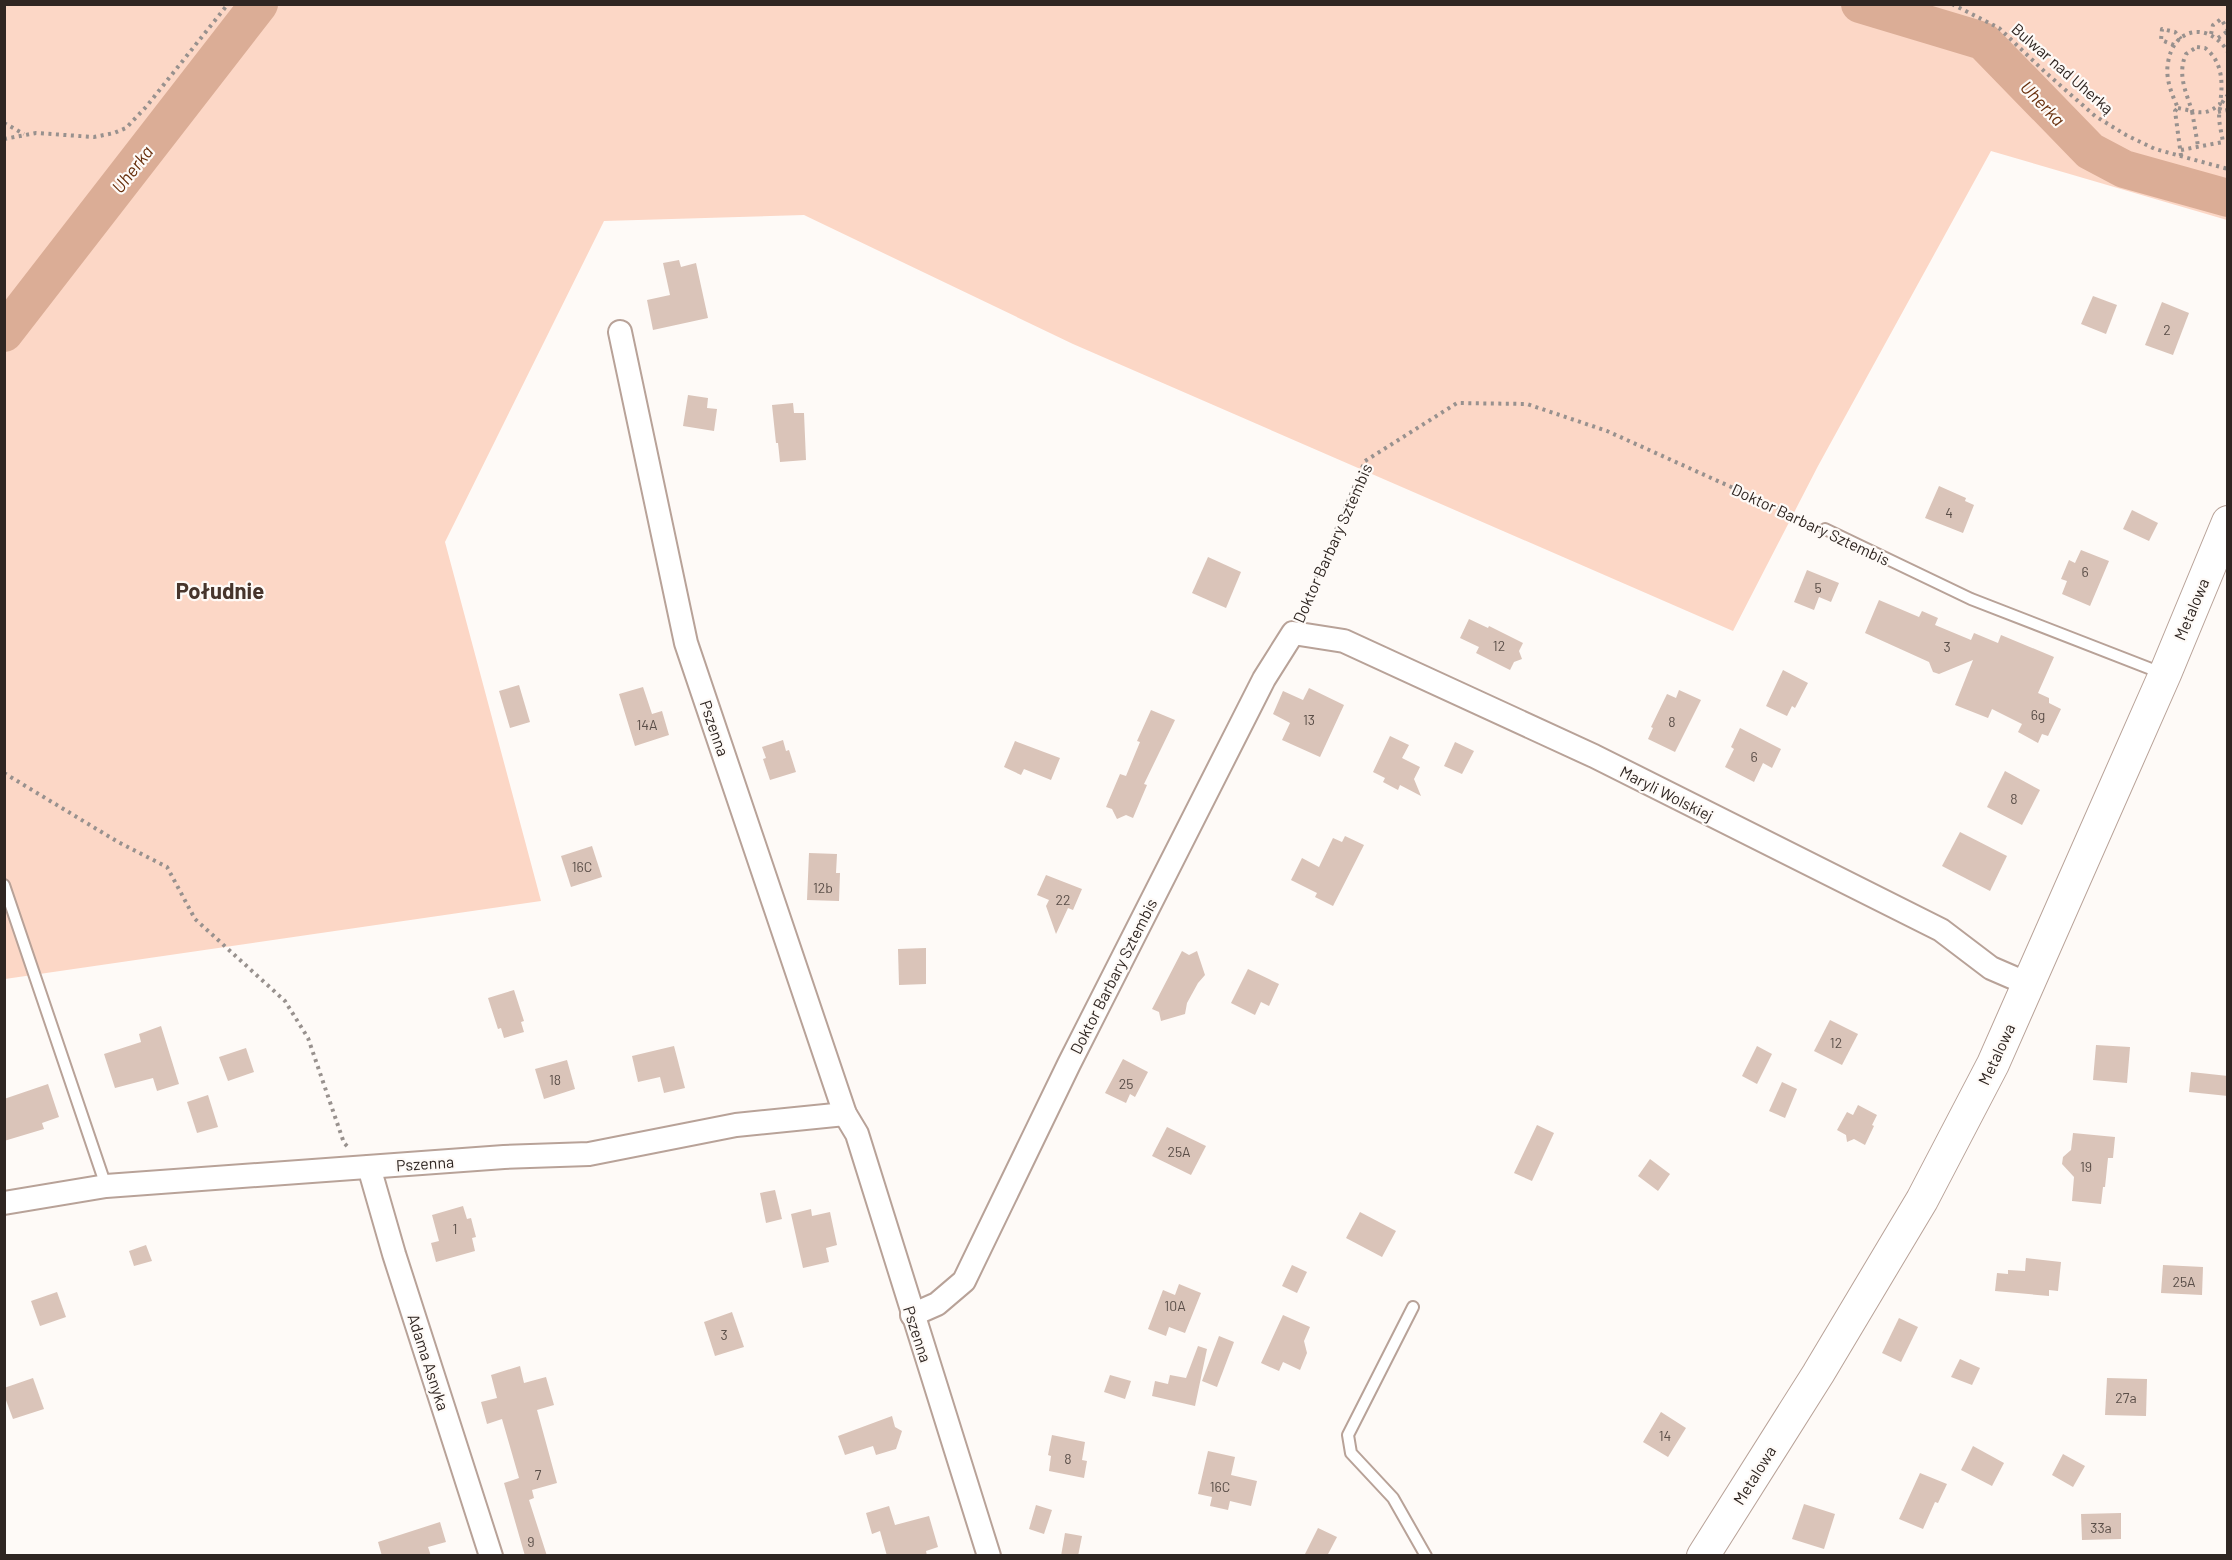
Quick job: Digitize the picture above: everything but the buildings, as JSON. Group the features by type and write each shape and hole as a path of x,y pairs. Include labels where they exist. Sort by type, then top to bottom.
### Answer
{"street":[{"name":"Pszenna","path":"620,332 686,643 845,1114 857,1134 989,1556"},
{"name":"Metalowa","path":"1703,1556 1818,1374 1922,1200 1993,1064 2228,522"},
{"name":"Maryli Wolskiej","path":"1293,633 1344,641 1594,756 1941,930 1991,968 2028,984"},
{"name":"Doktor Barbary Sztembis","path":"912,1315 937,1304 964,1281 1064,1074 1259,689 1293,633"},
{"name":"Pszenna","path":"4,1203 105,1186 504,1157 589,1154 736,1125 845,1114"},
{"name":"Adama Asnyka","path":"369,1167 394,1254 491,1556"}],"lane":[{"name":"Doktor Barbary Sztembis","path":"1825,529 1971,599 2164,674"},
{"path":"4,885 105,1186"},
{"path":"1413,1307 1348,1435 1351,1453 1394,1498 1426,1556"}],"path":[{"path":"4,139 24,134 94,137 114,134 126,128 146,107 228,4"},
{"name":"Bulwar nad Uherką","path":"1952,4 1999,28 2095,116 2126,135 2156,149 2228,168"},
{"path":"2211,34 2213,25 2221,19 2228,30 2218,38"},
{"path":"2174,45 2161,40 2162,29 2175,32 2181,39"},
{"path":"2178,108 2168,72 2168,63 2174,45 2192,33 2201,31 2218,38 2228,52"},
{"path":"2181,150 2225,142 2218,112 2222,81 2218,65 2210,52 2205,48 2197,47 2186,54 2181,68 2198,146"},
{"path":"2178,108 2206,112 2220,104 2228,95"},
{"path":"2178,108 2175,111 2181,156"},
{"path":"2218,112 2228,110"},
{"path":"4,123 24,134"},
{"name":"Doktor Barbary Sztembis","path":"1293,633 1365,460 1457,403 1527,404 1587,424 1825,529"},
{"path":"4,773 118,842 166,867 195,919 285,1001 308,1038 344,1143 369,1167"}],"shaded area":[{"path":"5,5 259,5 103,208 262,5 2227,5 2227,220 1991,151 1818,466 1733,631 1073,344 804,215 604,221 445,542 541,901 5,979"}],"waterway":[{"name":"Uherka","path":"4,333 259,4"},
{"name":"Uherka","path":"1860,4 1983,41 2090,151 2124,169 2228,198"}],"district":[{"name":"Południe","path":"220,590"}]}
